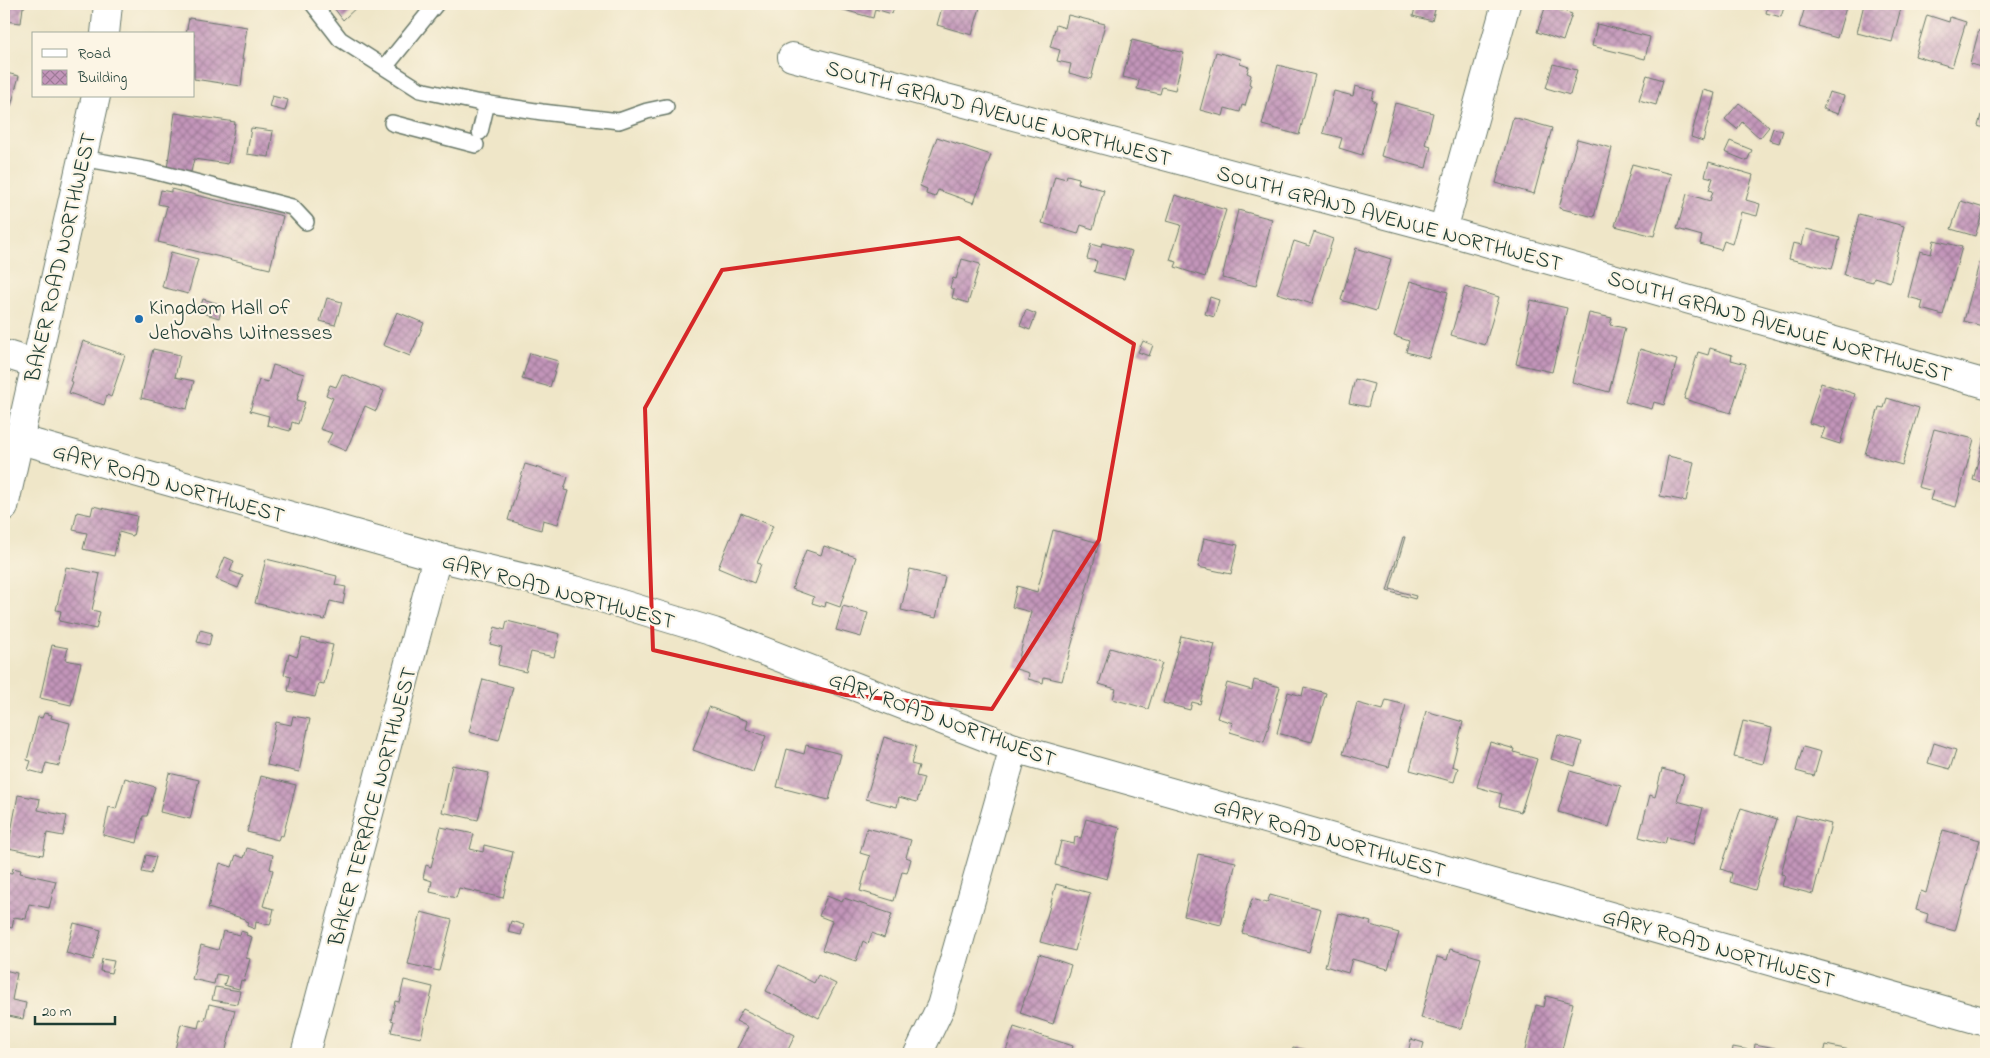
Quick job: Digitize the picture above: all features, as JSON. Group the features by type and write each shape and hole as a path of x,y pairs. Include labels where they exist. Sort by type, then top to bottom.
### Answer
{"street":[{"path":"105,32 108,4"},
{"path":"1443,230 1506,4"},
{"name":"SOUTH GRAND AVENUE NORTHWEST","path":"792,57 1443,230 1986,384"},
{"name":"BAKER ROAD NORTHWEST","path":"4,507 96,98"},
{"path":"4,354 36,364"},
{"name":"GARY ROAD NORTHWEST","path":"18,439 437,558 576,590 714,632 1014,748 1986,1022"},
{"name":"BAKER TERRACE NORTHWEST","path":"305,1054 437,558"},
{"path":"918,1054 941,1006 1014,748"}],"lane":[{"path":"313,4 340,39 420,90 542,112 619,121 647,111 666,108"},
{"path":"385,67 436,4"},
{"path":"392,123 478,138 487,103"},
{"path":"82,158 149,170 292,207 306,222"}],"highlighted area":[{"path":"959,238 1134,344 1099,540 992,709 846,695 653,650 645,408 722,270"}],"building":[{"path":"4,4 25,4 21,23 4,21"},
{"path":"331,4 360,4 343,20"},
{"path":"834,4 895,4 892,14 875,9 873,18 833,7"},
{"path":"943,4 981,4 972,35 937,25"},
{"path":"1416,4 1436,6 1432,21 1413,16"},
{"path":"1768,4 1785,4 1781,17 1766,13"},
{"path":"1806,4 1847,4 1837,38 1799,27"},
{"path":"1864,4 1902,4 1892,42 1857,33"},
{"path":"1546,5 1572,14 1563,41 1537,32"},
{"path":"1068,15 1105,24 1091,79 1069,73 1071,64 1057,61 1060,50 1050,47 1056,25 1065,28"},
{"path":"1927,15 1949,22 1950,17 1966,22 1952,67 1915,56"},
{"path":"189,18 247,27 242,60 244,60 241,86 195,79 195,32 186,32"},
{"path":"1597,24 1650,37 1645,59 1592,46"},
{"path":"1979,30 1986,32 1986,68 1970,64"},
{"path":"1132,40 1184,53 1175,90 1162,87 1160,94 1137,89 1139,81 1123,77"},
{"path":"1216,52 1241,59 1240,64 1249,67 1247,73 1251,75 1249,84 1251,85 1245,106 1242,105 1240,112 1225,108 1223,116 1200,110"},
{"path":"4,64 8,65 6,73 19,76 11,106 4,104"},
{"path":"1553,64 1577,70 1570,95 1546,88"},
{"path":"1278,65 1315,75 1299,135 1262,125"},
{"path":"1647,75 1663,80 1656,105 1639,100"},
{"path":"1355,86 1374,91 1372,100 1376,102 1362,155 1339,148 1342,138 1323,133 1334,91 1353,96"},
{"path":"1703,90 1715,93 1703,141 1691,137"},
{"path":"1829,92 1844,96 1838,114 1823,109"},
{"path":"272,96 288,100 285,111 269,107"},
{"path":"1395,103 1433,113 1425,144 1431,146 1426,168 1381,156"},
{"path":"1739,103 1769,127 1760,138 1742,122 1737,129 1725,119"},
{"path":"175,113 235,122 228,164 194,159 191,172 167,169"},
{"path":"1981,115 1986,117 1986,129 1978,126"},
{"path":"1513,117 1552,128 1534,194 1496,183"},
{"path":"251,128 273,131 269,157 247,154"},
{"path":"1773,128 1783,131 1779,143 1769,140"},
{"path":"937,137 991,155 974,203 938,190 935,197 926,194 927,189 920,186"},
{"path":"1577,139 1612,148 1594,217 1559,208"},
{"path":"1730,141 1752,150 1747,161 1725,152"},
{"path":"1709,162 1753,175 1746,200 1760,204 1757,216 1741,212 1732,244 1724,241 1721,250 1700,244 1702,236 1677,229 1687,194 1710,201 1713,191 1709,190 1713,178 1705,176"},
{"path":"1632,164 1671,174 1654,236 1615,226"},
{"path":"1067,175 1079,178 1078,183 1104,190 1093,229 1081,225 1078,234 1042,223 1055,176 1066,179"},
{"path":"171,189 283,216 270,269 158,242 167,206 158,204 161,190 171,192"},
{"path":"1175,195 1226,210 1205,277 1175,267 1177,262 1170,260 1181,225 1167,221"},
{"path":"1961,201 1984,208 1975,236 1951,229"},
{"path":"1238,210 1272,219 1256,286 1222,278"},
{"path":"1859,214 1904,226 1890,282 1874,277 1873,282 1844,275"},
{"path":"1806,229 1840,238 1832,269 1789,259 1793,243 1802,245"},
{"path":"1314,232 1333,239 1312,304 1277,293 1294,241 1309,246"},
{"path":"1934,240 1962,247 1943,315 1921,309 1923,301 1908,297 1920,251 1931,254"},
{"path":"1102,243 1132,251 1124,279 1094,272 1097,261 1087,259 1091,244 1101,247"},
{"path":"1356,248 1391,259 1376,311 1341,300"},
{"path":"171,252 198,259 188,294 162,287"},
{"path":"962,259 980,264 968,303 952,298 954,290 950,288 953,278 956,279"},
{"path":"1980,260 1986,261 1986,327 1964,321"},
{"path":"1410,281 1448,292 1429,358 1406,352 1409,341 1394,336"},
{"path":"1465,287 1499,297 1485,345 1451,335"},
{"path":"1210,297 1219,300 1214,317 1205,314"},
{"path":"327,298 342,302 335,325 320,321"},
{"path":"203,299 223,305 219,318 199,312"},
{"path":"1531,300 1567,308 1552,372 1516,364"},
{"path":"1026,310 1036,314 1030,330 1020,326"},
{"path":"397,312 424,323 410,356 383,345"},
{"path":"1589,313 1612,318 1610,325 1625,328 1609,392 1572,382"},
{"path":"83,341 125,355 111,397 107,395 104,405 69,393 73,382 70,381"},
{"path":"1143,341 1153,345 1149,356 1138,352"},
{"path":"1710,348 1732,355 1731,360 1746,364 1731,413 1684,399 1698,352 1708,355"},
{"path":"153,349 180,355 175,377 194,381 187,409 141,398"},
{"path":"1640,349 1677,360 1664,405 1654,402 1652,409 1625,402"},
{"path":"530,353 558,361 550,387 522,379"},
{"path":"273,365 304,374 297,400 305,402 298,424 292,422 290,431 267,425 269,416 250,411 259,380 268,382"},
{"path":"342,374 384,391 376,411 365,406 346,451 327,443 332,433 320,429 333,398 326,395 330,385 336,387"},
{"path":"1355,379 1374,384 1368,407 1349,403"},
{"path":"1821,383 1855,394 1840,444 1821,438 1825,428 1809,423"},
{"path":"1887,398 1919,408 1902,465 1865,454 1879,407 1884,408"},
{"path":"1934,429 1974,439 1956,507 1930,500 1933,491 1918,487"},
{"path":"1986,431 1986,483 1973,480"},
{"path":"1668,456 1694,462 1686,501 1660,496"},
{"path":"525,464 568,477 564,490 568,491 558,524 543,520 541,530 508,520"},
{"path":"93,506 137,516 133,536 119,532 114,556 83,549 87,533 73,530 77,512 91,515"},
{"path":"741,513 773,526 757,563 761,564 754,583 718,568"},
{"path":"1053,530 1099,543 1062,681 1044,677 1043,683 1028,679 1029,673 1016,669 1031,612 1012,607 1017,586 1037,592"},
{"path":"1403,537 1405,537 1390,589 1416,596 1415,599 1387,591"},
{"path":"1204,538 1238,545 1231,574 1198,567"},
{"path":"824,546 856,557 840,607 826,602 825,607 812,603 814,597 792,589 806,550 821,555"},
{"path":"225,557 234,561 230,571 243,576 238,588 216,579"},
{"path":"266,559 337,576 335,585 346,587 343,604 330,601 325,620 255,603"},
{"path":"66,567 100,574 92,610 100,612 96,629 59,621 61,611 56,610"},
{"path":"910,569 945,577 936,618 901,610"},
{"path":"843,606 868,613 861,637 836,630"},
{"path":"507,621 560,634 554,657 531,652 526,672 498,665 502,647 490,644 495,627 505,630"},
{"path":"200,630 212,633 209,645 197,642"},
{"path":"1181,636 1215,644 1200,704 1192,702 1190,710 1163,703"},
{"path":"302,638 333,645 324,684 319,683 315,697 288,691 291,677 284,675 289,654 297,657"},
{"path":"52,645 68,648 65,660 81,663 71,705 40,698"},
{"path":"1110,648 1162,663 1148,709 1113,699 1116,689 1099,684"},
{"path":"483,679 513,687 499,740 469,732"},
{"path":"1254,680 1280,687 1264,742 1230,732 1233,723 1217,718 1227,683 1252,690"},
{"path":"1304,687 1326,693 1312,742 1277,733 1288,692 1302,696"},
{"path":"1386,700 1406,705 1389,767 1343,754 1357,703 1383,710"},
{"path":"709,707 748,721 746,729 766,736 753,772 693,750"},
{"path":"1426,711 1463,722 1452,766 1458,768 1454,782 1410,770"},
{"path":"44,713 52,715 51,718 70,723 59,766 46,763 43,774 28,770 31,761 27,760 38,717 42,718"},
{"path":"293,716 310,719 299,772 267,765 276,722 291,725"},
{"path":"1743,721 1772,728 1763,764 1734,757"},
{"path":"1558,735 1582,742 1575,766 1551,759"},
{"path":"884,737 916,746 911,764 919,766 916,776 924,778 917,802 899,797 897,807 866,799"},
{"path":"1490,742 1515,749 1514,752 1537,759 1521,812 1499,806 1502,794 1477,787"},
{"path":"1934,743 1956,750 1950,769 1928,763"},
{"path":"806,745 841,754 829,800 777,787 787,749 804,754"},
{"path":"1803,747 1821,752 1814,776 1796,771"},
{"path":"452,765 489,773 478,820 442,812"},
{"path":"1662,769 1684,775 1677,801 1703,808 1693,844 1667,837 1665,844 1639,837 1650,795 1655,797"},
{"path":"1570,771 1621,786 1609,827 1558,812"},
{"path":"169,773 199,780 190,819 160,812"},
{"path":"261,776 296,785 283,836 280,835 278,840 247,832"},
{"path":"125,778 155,787 147,816 143,816 137,843 103,835 109,807 116,809"},
{"path":"18,795 40,799 38,810 67,816 63,836 47,833 43,855 8,848"},
{"path":"1741,808 1777,819 1755,890 1730,882 1732,873 1721,869"},
{"path":"1796,815 1831,824 1813,894 1782,886 1785,875 1781,874"},
{"path":"1086,819 1120,828 1107,879 1055,865 1061,841 1074,844 1075,837 1081,838"},
{"path":"441,827 474,834 470,849 483,852 484,845 513,852 503,898 459,888 456,898 430,892 432,881 423,878 426,865 431,867"},
{"path":"867,828 911,840 906,857 911,859 907,873 902,872 894,901 860,891 870,856 860,853"},
{"path":"1943,830 1980,840 1955,931 1926,923 1928,914 1916,910 1921,891 1926,893"},
{"path":"247,848 273,855 270,869 273,870 263,906 274,909 270,925 256,922 255,929 247,926 248,922 245,919 208,908 220,863 232,867 236,855 244,858"},
{"path":"1198,854 1236,862 1221,925 1184,916"},
{"path":"146,855 156,857 151,874 142,872"},
{"path":"13,868 21,870 20,873 56,881 49,908 29,904 26,919 14,917 12,928 4,926 4,877 5,872 12,873"},
{"path":"1056,884 1090,893 1075,951 1040,942"},
{"path":"1270,895 1321,909 1309,952 1242,933 1252,899 1267,903"},
{"path":"827,896 842,902 844,898 892,914 884,938 872,933 868,944 863,941 856,961 822,950 832,921 819,916"},
{"path":"421,912 452,920 439,971 408,964"},
{"path":"1339,913 1371,922 1370,925 1399,933 1388,969 1352,959 1348,973 1325,966"},
{"path":"511,921 524,925 521,935 508,932"},
{"path":"74,923 101,930 93,960 66,953"},
{"path":"223,931 240,935 241,931 252,937 246,958 250,959 244,981 241,980 239,989 224,985 227,976 216,974 214,984 192,979 201,945 218,950"},
{"path":"1450,949 1481,958 1462,1029 1421,1018 1437,957 1447,960"},
{"path":"1039,954 1071,965 1053,1024 1020,1013"},
{"path":"102,959 114,961 111,973 100,971"},
{"path":"779,965 814,983 818,975 836,984 819,1018 766,991"},
{"path":"4,970 17,973 12,1000 26,1003 23,1019 4,1015"},
{"path":"404,980 433,987 421,1038 391,1032 394,1021 391,1020 395,1001 399,1002"},
{"path":"215,987 240,991 237,1004 212,1000"},
{"path":"1546,996 1573,1003 1561,1054 1524,1054 1536,1005 1544,1007"},
{"path":"209,1004 235,1010 225,1054 174,1054 181,1024 198,1028 200,1019 205,1020"},
{"path":"743,1009 795,1035 786,1054 734,1054 748,1027 736,1021"},
{"path":"1014,1027 1073,1046 1070,1054 1005,1054"},
{"path":"1411,1039 1424,1043 1421,1054 1408,1054"},
{"path":"1755,1044 1775,1048 1774,1054 1732,1054 1733,1047 1754,1051"},
{"path":"1826,1045 1864,1053 1824,1054"},
{"path":"1293,1047 1316,1052 1315,1054 1291,1054"}],"place":[{"name":"Kingdom Hall of Jehovahs Witnesses","path":"139,319"}]}
